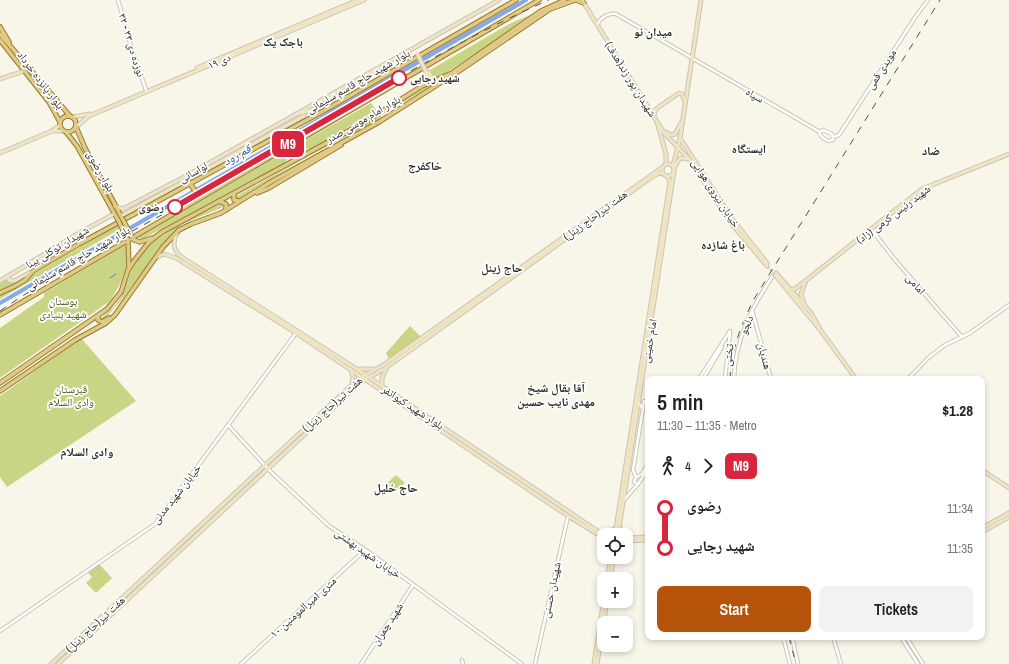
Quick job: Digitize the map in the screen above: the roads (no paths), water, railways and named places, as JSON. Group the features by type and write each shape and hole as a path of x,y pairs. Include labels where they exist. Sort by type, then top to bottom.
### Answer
{"main road":[{"name":"۱۹ دی","path":"71,117 88,115 358,0"},
{"name":"۱۹ دی","path":"76,127 89,116 364,0"},
{"name":"لواسانی","path":"123,209 294,114 416,50 499,0"},
{"name":"بلوار شهید حاج قاسم سلیمانی","path":"0,293 21,283 33,271 190,183 305,122 516,0"},
{"name":"بلوار شهید حاج قاسم سلیمانی","path":"0,315 540,0"},
{"name":"بلوار امام موسی صدر","path":"0,383 98,316 117,299 128,270 142,250 155,237 218,201 365,122 422,86 452,73 541,11 565,0"},
{"name":"بلوار امام موسی صدر","path":"240,201 248,196 269,188 338,147 352,136 389,117 550,9 572,0 583,2"},
{"name":"امام خمینی","path":"618,528 701,0"},
{"name":"شهیدان پور زند(هدف)","path":"583,2 663,131 678,148"},
{"name":"بلوار پانزده خرداد","path":"0,27 13,48 71,117"},
{"name":"بلوار پانزده خرداد","path":"1,37 13,48"},
{"name":"بلوار پانزده خرداد","path":"1,37 7,50"},
{"name":"بلوار پانزده خرداد","path":"0,44 7,50 57,114 60,123"},
{"path":"416,50 437,86"},
{"path":"0,79 24,71"},
{"path":"422,86 428,78 427,71"},
{"path":"685,104 683,95 679,93 656,109 656,119 666,154 666,164 663,167 663,173 667,176 671,175 680,158 689,159"},
{"path":"294,114 307,112 337,97 348,97"},
{"path":"326,102 334,101 337,104"},
{"path":"57,114 62,114 63,109"},
{"path":"382,110 383,116 389,117"},
{"path":"663,131 671,135 677,133 683,114"},
{"path":"304,116 307,119 305,122"},
{"name":"لواسانی","path":"120,218 126,212 304,116"},
{"path":"0,154 52,131 63,118 71,117 76,127 72,132 52,131"},
{"path":"60,123 65,131"},
{"name":"بلوار رضوی","path":"76,127 78,136 116,206 120,218"},
{"name":"بلوار رضوی","path":"65,131 72,139 114,214 120,218"},
{"path":"72,139 74,135 78,136"},
{"path":"253,137 256,142"},
{"name":"خیابان نیروی هوایی","path":"678,148 689,159 730,222 768,265 733,220 680,138"},
{"name":"شهید رئیس کرمی (زاد)","path":"790,289 795,289 807,280 922,189 1009,154"},
{"path":"666,164 674,168"},
{"name":"هفت تیر(حاج زینل)","path":"58,664 246,488 269,469 320,419 367,379 663,167"},
{"name":"هفت تیر(حاج زینل)","path":"51,664 352,384 375,369 390,365 649,179 657,174 663,173"},
{"name":"امام خمینی","path":"618,528 670,182 667,176"},
{"path":"190,183 199,198"},
{"path":"234,193 234,200 240,201"},
{"path":"218,201 225,203 227,207 225,211"},
{"path":"0,391 93,330 106,324 155,258 179,230 225,211 240,201"},
{"path":"116,206 123,209"},
{"name":"شهیدان توکلی بینا","path":"0,281 80,232 114,214"},
{"path":"120,218 133,239 140,242 155,237"},
{"path":"120,218 128,240 132,246"},
{"name":"بلوار شهید کیوانفر","path":"179,230 174,243 175,251 179,255 237,294 355,368 365,375 367,379 568,516 597,531"},
{"path":"128,270 133,239"},
{"name":"بلوار شهید کیوانفر","path":"155,258 164,254 176,258 237,294"},
{"path":"7,276 9,280 14,281 33,271"},
{"path":"774,275 790,289 811,313 821,331"},
{"path":"774,275 821,331 854,376"},
{"path":"806,308 801,290 807,280"},
{"path":"809,318 812,316 811,313"},
{"path":"98,316 98,320 102,322 114,315"},
{"path":"88,322 94,323 95,327 93,330"},
{"name":"بلوار شهید کیوانفر","path":"297,332 350,370 361,377 382,386 597,530"},
{"path":"382,386 383,374 390,365"},
{"path":"355,368 375,369"},
{"path":"350,370 353,377 352,384"},
{"path":"985,472 1009,488"},
{"path":"568,516 569,510"},
{"path":"985,526 1009,513"},
{"path":"985,530 1009,518"},
{"path":"633,540 645,538"},
{"path":"633,540 645,540"},
{"path":"594,664 603,608"},
{"path":"597,664 606,608"}],"street":[{"name":"۳۲ - نوزده دی ۳۳","path":"118,0 131,46 146,90"},
{"name":"مویدی قمی","path":"833,137 838,135 928,0"},
{"name":"سپاه","path":"597,25 600,19 604,16 616,14 820,132"},
{"path":"826,130 833,137 833,140 828,141 822,138 820,132 826,130"},
{"path":"123,209 122,211 126,212"},
{"name":"امامی","path":"871,229 896,261 962,337"},
{"name":"دلجو","path":"734,376 739,342 752,310 774,275"},
{"path":"913,376 928,358 962,337 1009,304"},
{"name":"هندیان","path":"752,310 770,376"},
{"name":"تختی","path":"723,343 730,331 725,376"},
{"name":"خیابان شهید مدنی","path":"0,631 155,524 297,332"},
{"path":"702,376 723,343"},
{"path":"705,376 720,351 723,343"},
{"path":"638,484 634,482 636,477 633,470 644,401"},
{"path":"638,403 643,408"},
{"name":"خیابان شهید بهشتی","path":"228,425 265,466 329,526 413,584 522,664"},
{"path":"636,477 642,474 645,469"},
{"path":"623,500 638,484 645,474"},
{"name":"شهیدان حسنی","path":"536,664 568,516"},
{"name":"۱۰ متری امیرالمومنین","path":"241,664 365,550"},
{"name":"شهید چمران","path":"361,664 413,584"},
{"path":"784,640 790,664"},
{"path":"793,640 798,664"},
{"path":"834,640 841,664"},
{"path":"903,640 918,664"},
{"path":"908,640 923,664"},
{"path":"462,660 463,664"}],"waterway":[{"name":"قم رود","path":"0,303 526,0"},
{"path":"110,278 116,274"}],"tunnel":[{"path":"767,266 775,275"}],"railway":[{"path":"0,311 95,252 226,180 401,76 474,36 549,0"},
{"path":"730,376 732,358 738,338 754,299 940,0"},
{"path":"790,640 796,664"}],"metro line":[{"name":"M9","path":"175,207 247,168 399,78"}],"place":[{"name":"شهید رجایی","path":"399,78"},
{"name":"رضوی","path":"175,207"}],"district":[{"name":"میدان نو","path":"653,32"},
{"name":"باجک یک","path":"283,42"},
{"name":"ایستگاه","path":"749,149"},
{"name":"ضاد","path":"931,151"},
{"name":"خاکفرج","path":"425,166"},
{"name":"باغ شازده","path":"723,245"},
{"name":"حاج زینل","path":"502,268"},
{"name":"آقا بقال شیخ مهدی نایب حسین","path":"556,395"},
{"name":"وادی السلام","path":"87,452"},
{"name":"حاج خلیل","path":"396,488"}],"park label":[{"name":"بوستان شهید بنیادی","path":"63,307"},
{"name":"قبرستان وادی السلام","path":"71,395"}]}
